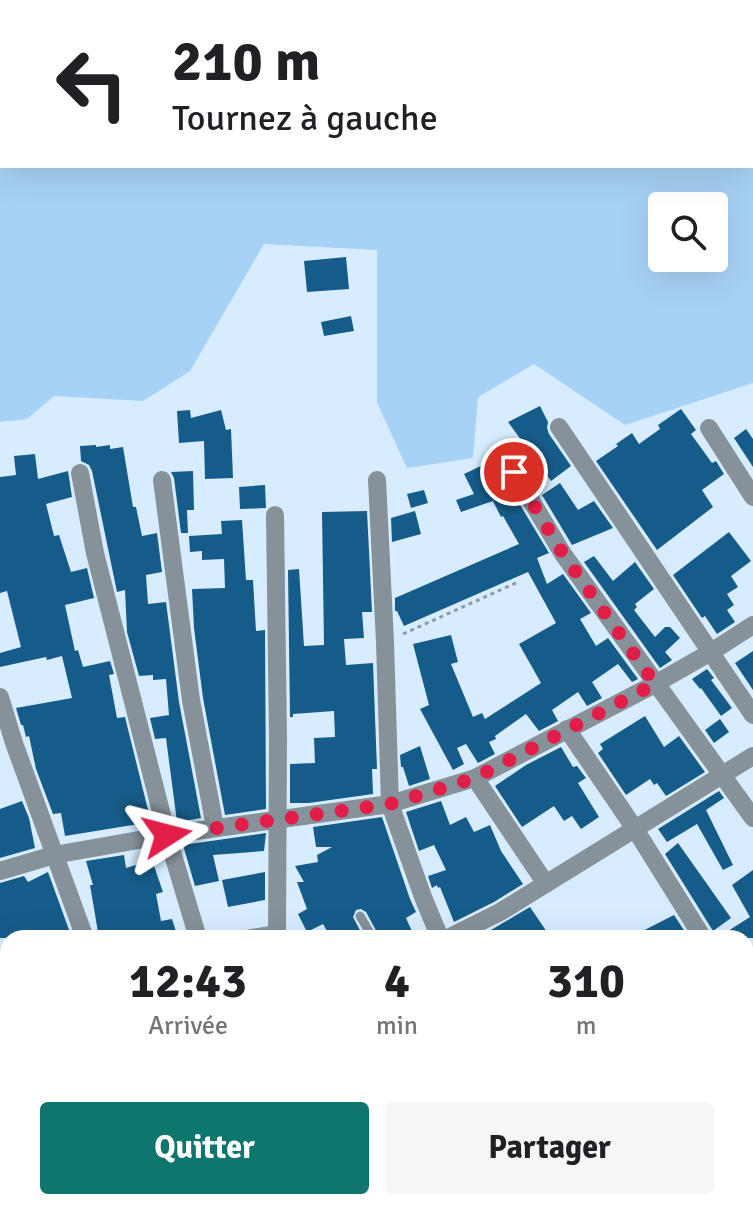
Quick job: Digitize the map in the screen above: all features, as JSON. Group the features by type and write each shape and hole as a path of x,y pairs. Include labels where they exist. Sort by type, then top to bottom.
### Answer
{"street":[{"path":"559,427 753,715"},
{"path":"709,428 753,497"},
{"path":"514,472 563,554 753,818"},
{"path":"80,473 95,553 167,835 196,930"},
{"path":"162,480 191,700 215,827"},
{"path":"377,480 390,804 437,930"},
{"path":"275,515 278,930"},
{"path":"0,871 54,855 167,835 390,804 475,778 655,684 753,625"},
{"path":"0,697 82,930"},
{"path":"567,729 698,930"},
{"path":"464,930 500,912 753,756"},
{"path":"475,778 546,884"}],"lane":[{"path":"360,916 368,930"}],"path":[{"path":"385,642 518,582"}],"shaded area":[{"path":"0,168 753,168 753,383 625,425 534,364 478,397 473,458 407,468 377,403 377,250 264,244 190,371 143,401 54,396 27,419 0,422"}],"building":[{"path":"346,257 349,289 307,292 304,261"},
{"path":"351,316 354,331 324,336 321,322"},
{"path":"540,406 548,422 549,434 571,466 551,481 508,422"},
{"path":"681,409 696,430 691,434 724,474 702,490 713,507 657,550 596,461 632,433 639,444 660,429 658,425"},
{"path":"190,410 191,418 221,410 226,430 231,429 233,478 205,479 204,441 179,443 177,411"},
{"path":"746,429 753,439 753,467 734,438"},
{"path":"110,445 110,449 123,447 133,507 136,507 142,536 157,533 162,572 146,575 148,604 166,602 179,702 201,818 177,822 166,738 155,739 150,718 169,715 166,679 153,680 153,675 139,676 127,632 125,590 117,592 92,471 89,465 81,461 80,446"},
{"path":"35,454 38,479 68,471 72,497 46,504 54,536 59,535 71,572 87,568 94,598 65,605 75,651 78,650 83,667 110,661 114,674 109,675 117,718 125,717 151,822 65,836 61,813 53,814 36,769 29,736 26,737 16,708 72,698 62,656 0,667 0,653 21,647 7,591 0,593 0,477 16,475 14,456"},
{"path":"504,455 507,462 502,471 504,478 549,553 537,558 547,584 563,574 591,613 580,619 596,646 608,638 638,679 632,682 618,664 592,682 602,698 587,706 578,692 552,710 558,721 539,731 526,714 489,742 495,754 478,763 466,744 457,748 464,764 453,770 420,709 429,705 413,644 451,635 458,662 451,664 473,717 482,713 485,719 541,683 519,644 556,623 528,572 404,626 395,611 395,598 519,544 493,501 461,512 456,500 474,494 464,474"},
{"path":"193,471 194,510 187,510 188,533 181,533 171,472"},
{"path":"560,483 578,510 594,501 613,528 572,545 542,495"},
{"path":"265,485 266,508 240,509 239,487"},
{"path":"424,490 428,503 411,508 407,494"},
{"path":"367,511 372,612 362,612 364,638 344,639 346,665 373,663 377,769 372,769 373,794 290,803 290,764 315,763 314,738 335,737 334,711 293,714 290,717 288,570 299,569 304,646 324,645 322,512"},
{"path":"415,511 421,534 392,542 391,518"},
{"path":"242,520 246,580 253,580 256,631 265,630 266,809 225,815 203,698 192,589 225,588 224,559 202,560 202,551 190,552 189,536 222,534 221,521"},
{"path":"729,532 751,561 731,576 738,587 727,594 734,605 727,610 735,622 717,634 705,616 702,618 673,575"},
{"path":"594,556 613,581 635,562 654,589 635,604 637,607 634,610 655,637 665,627 670,627 680,638 665,652 672,660 660,668 584,562"},
{"path":"753,651 753,690 735,663"},
{"path":"707,669 714,678 711,680 732,708 721,716 692,679"},
{"path":"645,716 664,747 679,736 705,772 666,796 650,779 626,795 598,753 603,749 600,744"},
{"path":"720,719 729,732 714,743 705,730"},
{"path":"420,746 430,779 409,786 400,755"},
{"path":"561,747 573,767 577,766 586,778 578,783 599,817 581,829 572,816 564,821 554,806 522,827 495,786"},
{"path":"719,791 724,798 706,810 733,865 723,870 697,824 667,842 658,829"},
{"path":"22,801 35,848 0,858 0,809"},
{"path":"441,801 450,825 466,817 474,832 490,825 501,851 523,884 454,922 440,887 432,888 428,876 446,870 434,845 419,851 406,812"},
{"path":"382,817 416,912 406,918 411,930 376,930 361,909 356,910 353,917 360,930 326,930 323,924 306,930 298,914 307,909 297,882 304,882 295,866 318,862 317,855 332,847 316,847 313,827"},
{"path":"266,833 264,851 213,855 219,881 195,886 183,845"},
{"path":"678,843 731,918 712,930 665,854"},
{"path":"124,855 126,868 152,860 163,892 156,894 161,921 172,919 175,930 98,930 90,885 93,885 86,861"},
{"path":"753,870 753,930 730,930 750,917 732,885"},
{"path":"48,872 69,930 0,930 0,883 24,876 28,882"},
{"path":"265,872 265,900 228,907 222,880"},
{"path":"530,907 546,930 491,930"},
{"path":"674,915 684,930 645,930"}],"route":[{"path":"167,835 390,804 475,778 655,684 563,554 514,472"}]}
